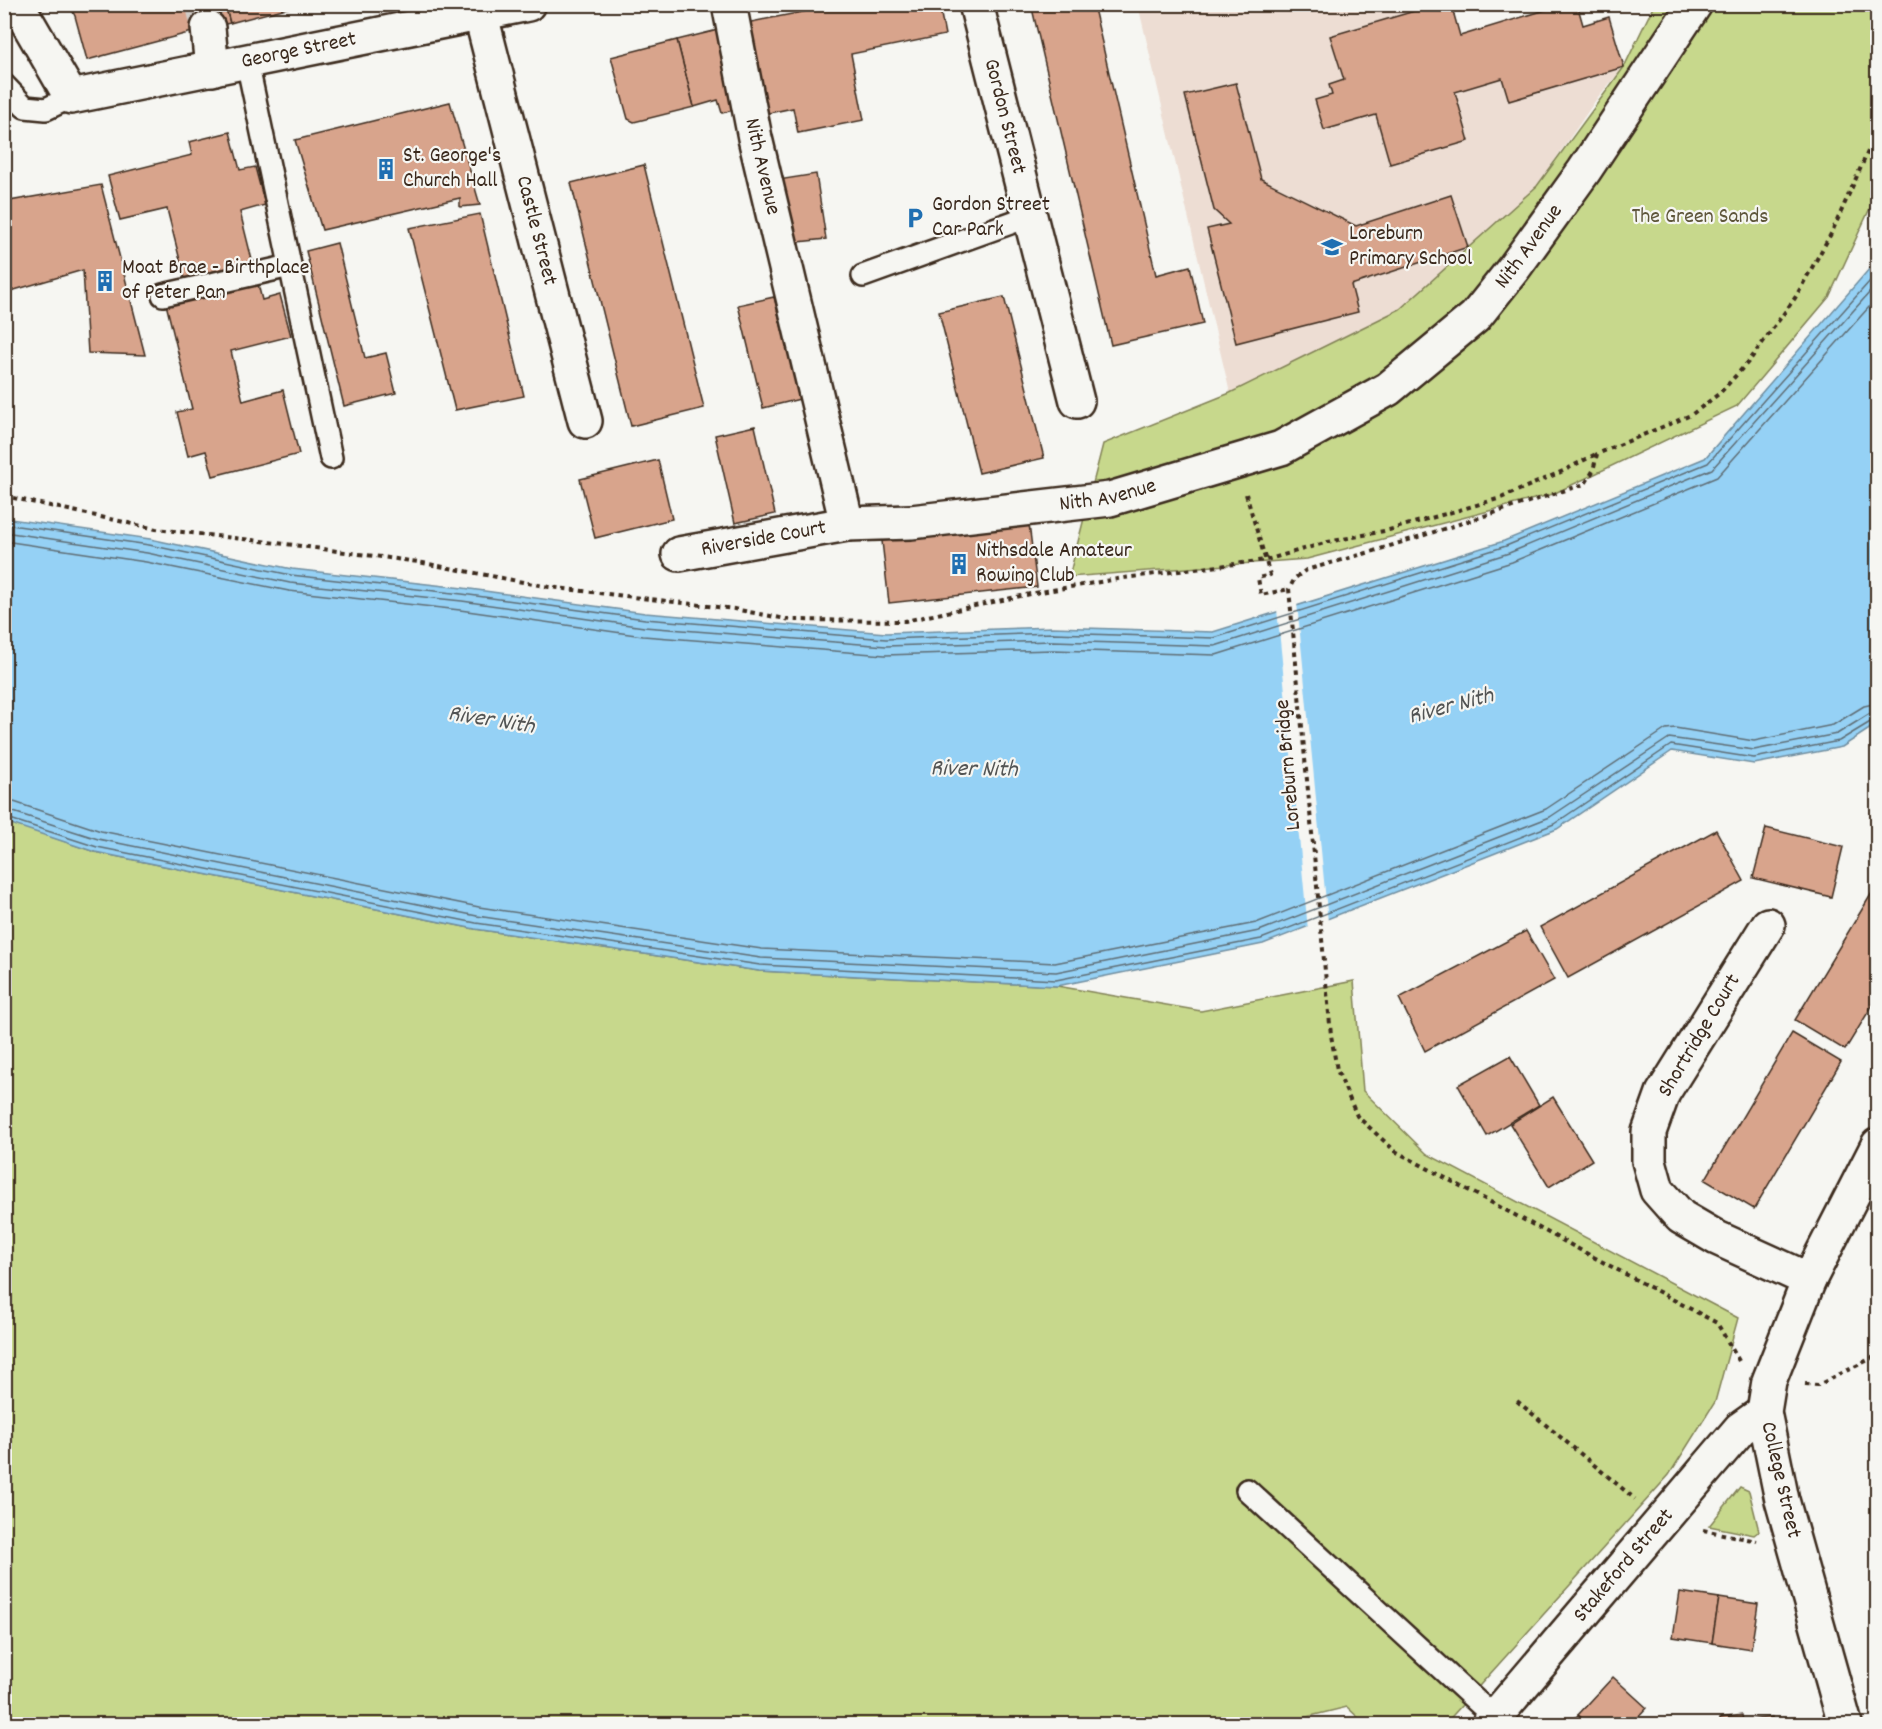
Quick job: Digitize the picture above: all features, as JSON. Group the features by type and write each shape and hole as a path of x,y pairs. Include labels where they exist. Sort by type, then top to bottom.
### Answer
{"street":[{"path":"17,4 71,97"},
{"name":"George Street","path":"71,97 247,62 480,10 528,4"},
{"name":"Nith Avenue","path":"729,4 755,138 847,524 911,522 1110,499 1281,448 1388,389 1475,317 1514,268 1584,171 1695,4"},
{"name":"Gordon Street","path":"976,4 1077,401"},
{"name":"Castle Street","path":"480,10 585,421"},
{"path":"208,28 212,69"},
{"name":"Riverside Court","path":"679,554 847,524"},
{"name":"Shortridge Court","path":"1768,925 1663,1093 1649,1132 1649,1161 1657,1190 1682,1217 1717,1238 1809,1280"},
{"path":"1767,1396 1809,1280 1878,1145"},
{"name":"Stakeford Street","path":"1492,1721 1767,1396"},
{"name":"College Street","path":"1767,1396 1782,1500 1845,1725"}],"lane":[{"path":"247,62 331,458"},
{"path":"4,85 25,107 46,109 71,97"},
{"path":"863,276 1030,216"},
{"path":"163,295 290,266"},
{"path":"1247,1490 1492,1721"}],"path":[{"path":"4,496 156,529 418,562 549,587 734,609 791,620 905,621 1035,593 1113,580 1266,560 1328,542 1389,530 1501,498 1597,454 1691,415 1720,393 1750,360 1795,298 1832,232 1878,129"},
{"path":"1235,462 1270,576 1258,578 1261,595 1289,589 1294,578 1306,570 1374,551 1585,484 1593,471 1597,454"},
{"name":"Loreburn Bridge","path":"1289,589 1331,1035 1337,1070 1358,1116 1395,1151 1717,1323 1742,1368 1767,1396"},
{"path":"1767,1396 1818,1385 1878,1355"},
{"path":"1517,1401 1662,1521 1796,1549"}],"shaded area":[{"name":"Loreburn Primary School","path":"1138,5 1438,5 1330,36 1344,80 1332,95 1315,100 1324,130 1376,115 1391,164 1469,141 1455,92 1502,78 1510,101 1624,67 1598,97 1537,186 1400,309 1230,393"}],"green space":[{"name":"The Green Sands","path":"1654,5 1877,5 1877,193 1829,297 1737,406 1553,494 1307,559 1069,577 1103,444 1230,393 1400,309 1537,186 1624,67"},
{"path":"5,821 95,852 475,929 759,971 1057,986 1201,1011 1354,981 1363,1091 1427,1154 1738,1318 1715,1402 1669,1475 1445,1724 1365,1724 1347,1707 1278,1724 5,1724"},
{"path":"1740,1487 1749,1491 1759,1531 1754,1535 1709,1526"}],"water":[{"name":"River Nith","path":"1877,260 1877,724 1842,747 1754,764 1672,751 1557,829 1263,944 1057,986 759,971 475,929 95,852 5,822 4,518 150,539 292,569 463,588 645,613 886,633 1053,627 1213,632 1504,541 1705,458"}],"pier":[{"path":"1297,603 1328,922 1308,930 1277,609"}],"building":[{"path":"69,4 189,4 196,31 87,60 75,16"},
{"path":"189,4 225,4 230,23 196,31"},
{"path":"225,4 302,4 230,23"},
{"path":"843,4 939,4 945,35 851,54 864,120 798,133 793,108 764,114 746,23"},
{"path":"1031,4 1093,4 1156,275 1190,266 1203,324 1111,345"},
{"path":"1438,4 1451,4 1460,36 1565,4 1577,4 1583,25 1609,17 1624,67 1509,101 1502,78 1455,92 1469,141 1390,164 1376,115 1324,130 1315,100 1332,95 1329,85 1344,80 1330,36"},
{"path":"718,30 737,109 722,113 718,100 694,107 677,40"},
{"path":"677,40 694,107 634,122 628,119 611,57"},
{"path":"1236,83 1261,179 1356,226 1451,195 1468,247 1351,285 1358,312 1236,343 1207,229 1229,224 1214,210 1185,95"},
{"name":"St. George's Church Hall","path":"450,102 480,205 460,207 460,198 322,230 295,140"},
{"path":"230,132 240,170 255,167 265,205 240,212 262,300 280,295 291,336 231,351 243,401 283,390 299,454 213,476 206,451 188,456 177,412 192,409 166,304 185,280 167,209 120,220 108,176 192,155 189,142"},
{"path":"644,165 704,408 631,426 571,183"},
{"path":"816,174 826,239 789,243 778,180"},
{"name":"Moat Brae - Birthplace of Peter Pan","path":"101,185 145,355 88,353 83,270 4,293 4,202"},
{"path":"480,214 524,396 455,410 409,228"},
{"path":"337,243 365,358 386,353 396,393 344,406 306,251"},
{"path":"774,297 800,399 763,408 738,305"},
{"path":"1004,297 1044,458 979,473 939,312"},
{"path":"755,426 775,514 735,523 715,435"},
{"path":"658,460 672,519 595,538 580,479"},
{"name":"Nithsdale Amateur Rowing Club","path":"1029,524 1037,587 889,603 882,541"},
{"path":"1766,828 1843,847 1831,897 1753,878"},
{"path":"1716,830 1744,881 1568,978 1540,927"},
{"path":"1878,883 1878,996 1845,1050 1795,1020"},
{"path":"1526,931 1554,980 1425,1051 1399,998"},
{"path":"1792,1033 1841,1062 1754,1209 1705,1180"},
{"path":"1510,1056 1539,1105 1487,1136 1458,1085"},
{"path":"1553,1097 1592,1160 1549,1187 1510,1124"},
{"path":"1680,1592 1719,1598 1712,1643 1673,1637"},
{"path":"1719,1598 1758,1604 1751,1649 1712,1643"},
{"path":"1613,1677 1647,1708 1632,1724 1589,1724 1578,1715"},
{"path":"1578,1715 1589,1724 1569,1724"},
{"path":"1742,1715 1743,1721 1772,1717 1773,1724 1720,1724 1720,1718"}],"tunnel":[{"path":"202,4 208,28"}],"place":[{"name":"St. George's Church Hall","path":"386,169"},
{"name":"Gordon Street Car Park","path":"915,218"},
{"name":"Loreburn Primary School","path":"1332,247"},
{"name":"Moat Brae - Birthplace of Peter Pan","path":"105,281"},
{"name":"Nithsdale Amateur Rowing Club","path":"959,564"}]}
